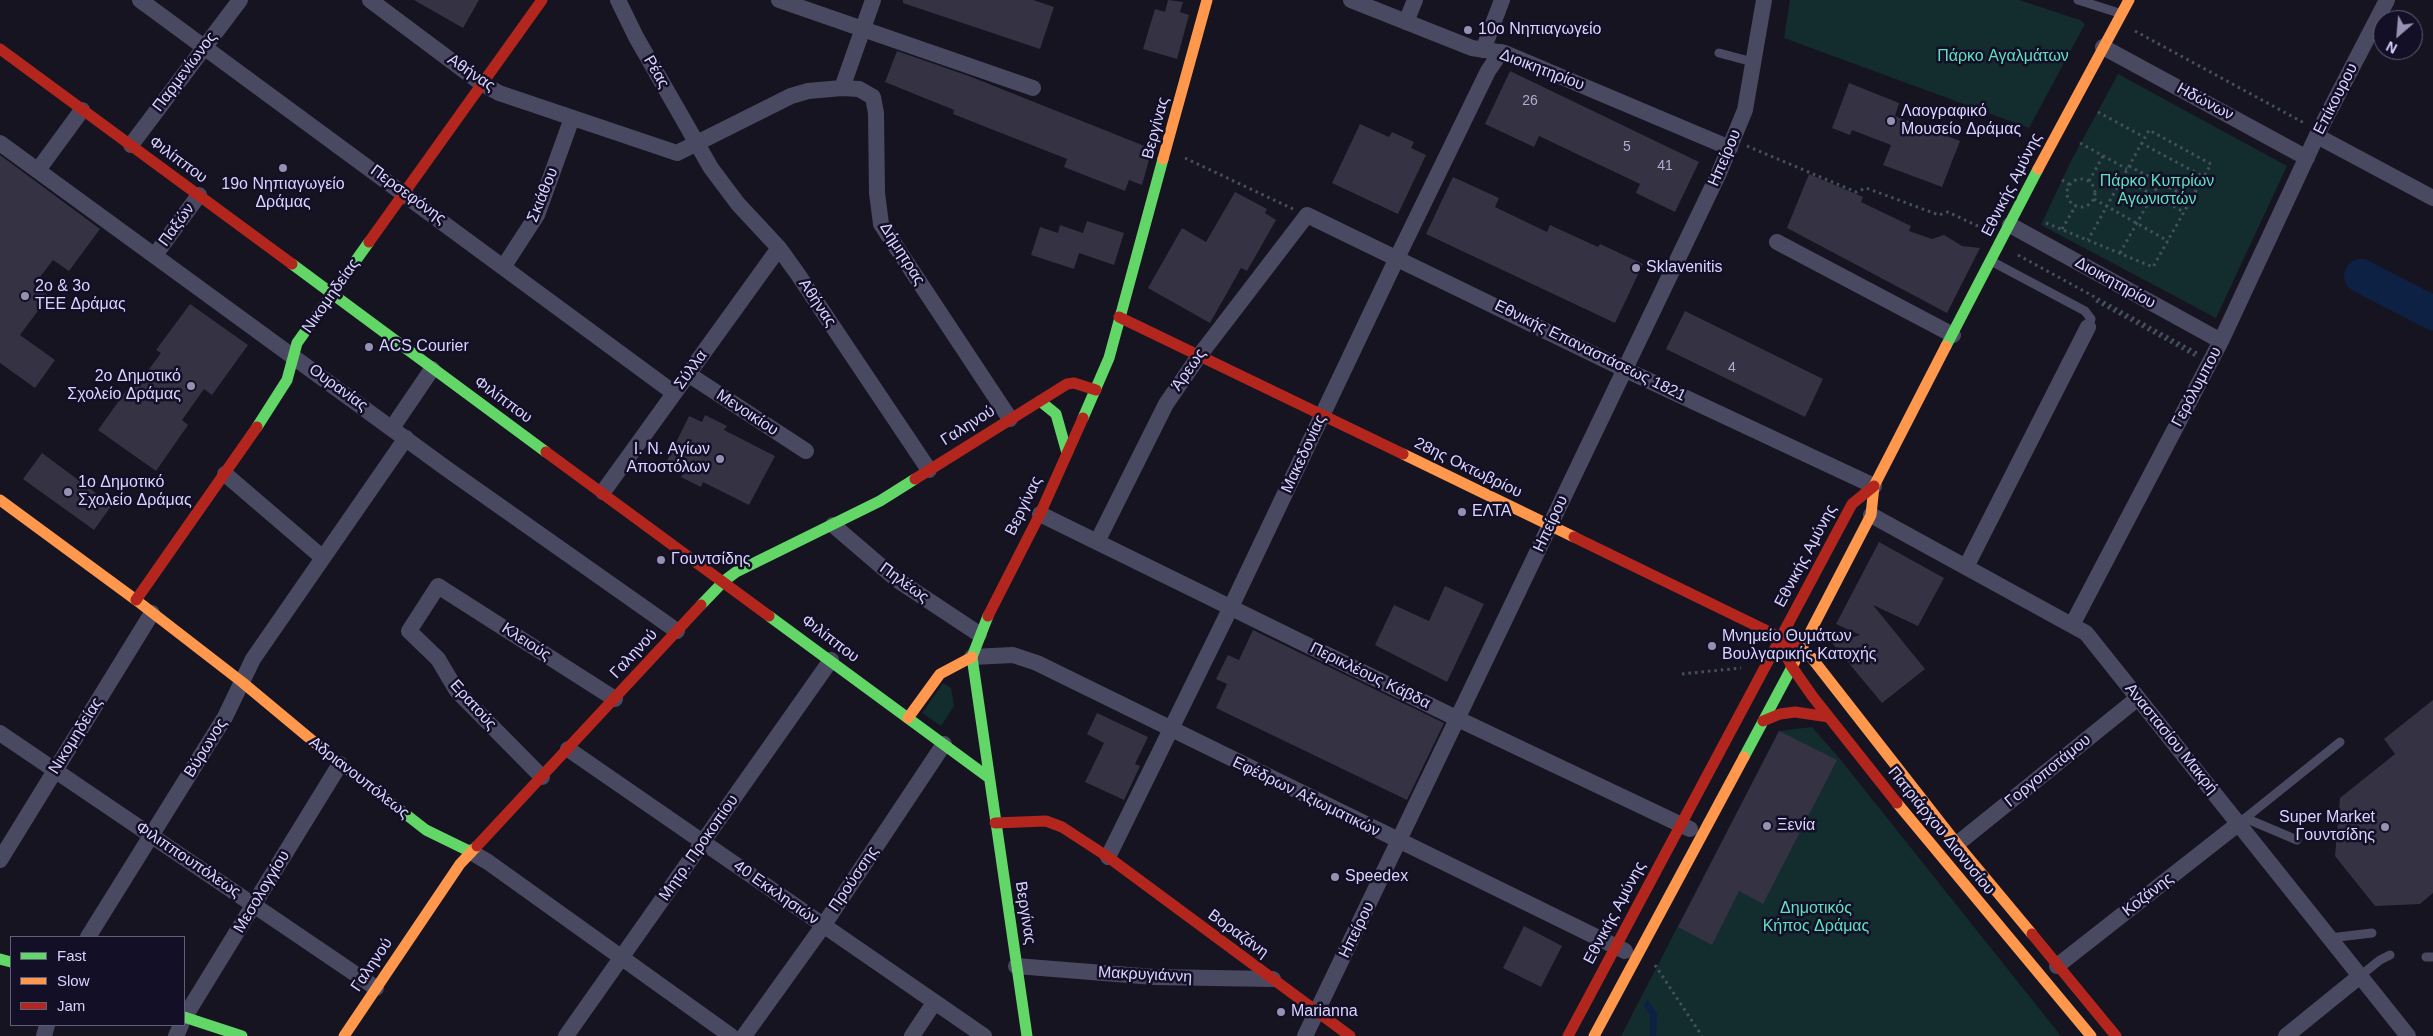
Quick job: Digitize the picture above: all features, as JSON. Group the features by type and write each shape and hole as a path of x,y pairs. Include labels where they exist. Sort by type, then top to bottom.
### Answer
{"main road":[{"name":"Νικομηδείας","path":"136,600 225,474 287,380 296,345 542,0"},
{"name":"Βεργίνας","path":"1027,1036 972,657 979,634 1040,514 1109,358 1207,0"},
{"name":"Εθνικής Αμύνης","path":"1568,1036 1841,522 1852,504 1874,486 2129,0"},
{"name":"Φιλίππου","path":"0,49 988,777"},
{"name":"28ης Οκτωβρίου","path":"1119,317 1802,648"},
{"name":"Γαληνού","path":"344,1036 452,875 471,852 724,581 736,572 880,501 1067,384 1074,383 1096,390"},
{"path":"1040,401 1056,414 1067,453"},
{"path":"1594,1036 1792,667 1871,515 1874,486"},
{"name":"Αδριανουπόλεως","path":"0,502 136,600 242,682 340,764 426,830 471,852"},
{"name":"Πατριάρχου Διονυσίου","path":"1781,637 1783,649 1792,667 1829,717 2084,1034"},
{"name":"Πατριάρχου Διονυσίου","path":"1802,648 1957,844 2116,1036"},
{"path":"908,718 940,674 953,665 972,657"},
{"path":"1763,721 1780,714 1795,712 1810,712 1829,717"},
{"name":"Βοραζάνη","path":"995,823 1052,823 1108,857 1350,1036"},
{"path":"185,1018 242,1036"}],"street":[{"name":"Περσεφόνης","path":"140,0 504,266 674,393"},
{"name":"Παρμενίωνος","path":"131,145 240,0"},
{"name":"Αθήνας","path":"370,0 481,83 499,92 676,153 791,96 808,91 842,88"},
{"name":"Ρέας","path":"618,0 636,37 696,143"},
{"path":"779,0 1033,88"},
{"path":"842,88 874,0"},
{"name":"Διοικητηρίου","path":"1351,0 1483,50 1501,52 1732,144"},
{"path":"1406,22 1415,0"},
{"path":"1483,50 1502,0"},
{"name":"Ηπείρου","path":"1305,1036 1732,144 1745,110 1764,0"},
{"name":"Επίκουρου","path":"2314,142 2387,0"},
{"name":"Ηδώνων","path":"2103,47 2433,198"},
{"name":"Μακεδονίας","path":"1108,857 1232,608 1396,258 1488,71 1501,52"},
{"name":"Δήμητρας","path":"842,88 859,89 873,97 876,113 878,194 881,224 1010,419"},
{"path":"38,170 82,110"},
{"name":"Σκιάθου","path":"504,266 537,215 572,118"},
{"name":"Ουρανίας","path":"0,142 392,428 677,631"},
{"name":"Γερόλυμπου","path":"2072,625 2221,341 2314,142"},
{"name":"Αθήνας","path":"696,143 711,168 738,204 779,248 929,470"},
{"name":"Παξών","path":"155,255 199,195"},
{"name":"Εθνικής Επαναστάσεως 1821","path":"1307,215 1874,486"},
{"name":"Άρεως","path":"1097,542 1159,416 1199,356 1307,215"},
{"name":"Διοικητηρίου","path":"2003,239 2221,341"},
{"path":"1777,242 1953,335"},
{"name":"Σύλλα","path":"603,492 779,248"},
{"path":"1966,567 2088,327"},
{"path":"392,428 432,369"},
{"name":"Μενοικίου","path":"688,374 806,451"},
{"name":"Βύρωνος","path":"89,936 225,717 253,658 406,438"},
{"path":"225,474 323,558"},
{"name":"Περικλέους Κάβδα","path":"1040,514 1458,719 1702,835"},
{"name":"Αναστασίου Μακρή","path":"1871,515 2086,633 2242,821 2330,938 2408,1036"},
{"name":"Πηλέως","path":"833,525 896,579 979,634"},
{"name":"Κλειούς","path":"409,632 438,586 614,699"},
{"name":"Νικομηδείας","path":"0,860 152,613"},
{"name":"Ερατούς","path":"409,632 438,659 457,691 542,777"},
{"name":"Εφέδρων Αξιωματικών","path":"972,657 1013,656 1025,659 1616,947 1639,951"},
{"name":"Μητρ. Προκοπίου","path":"566,1036 831,660"},
{"name":"Γοργοποτάμου","path":"1957,844 2138,698"},
{"name":"Φιλιππουπόλεως","path":"0,733 255,904 376,988"},
{"name":"Προύσσης","path":"744,1036 823,926 944,744"},
{"name":"40 Εκκλησιών","path":"568,749 984,1036"},
{"name":"Μεσολογγίου","path":"185,1016 340,764"},
{"name":"Κοζάνης","path":"2057,966 2242,821"},
{"name":"Αδριανουπόλεως","path":"471,852 488,862 731,1036"},
{"name":"Μακρυγιάννη","path":"1016,966 1154,977 1273,980"},
{"path":"2286,1036 2360,976"},
{"path":"912,1036 934,1003"}],"lane":[{"path":"2078,0 2119,18"},
{"path":"1719,53 1753,62"},
{"path":"1991,261 2085,311 2090,319 2088,327"},
{"path":"2242,821 2340,742"},
{"path":"2242,821 2297,840"},
{"path":"2330,938 2372,933"},
{"path":"2360,976 2380,960 2390,956"}],"path":[{"path":"2119,18 2314,142"},
{"path":"2098,112 2144,137"},
{"path":"2043,222 2153,267 2211,164 2149,130 2088,240"},
{"path":"2141,143 2204,177"},
{"path":"1732,144 1856,192 1866,188 1939,215 1948,212 2003,239 2210,362"},
{"path":"2080,144 2191,199"},
{"path":"1167,149 1307,215"},
{"path":"2089,181 2103,156"},
{"path":"2122,178 2184,212"},
{"path":"2078,179 2089,181 2095,191 2094,198 2087,206 2076,206 2067,195 2070,185 2078,179"},
{"path":"2062,180 2070,185"},
{"path":"2120,253 2160,182"},
{"path":"2094,198 2168,241"},
{"path":"2062,230 2076,206"},
{"path":"1682,674 1766,665"},
{"path":"1639,951 1702,1036"}],"green space":[{"name":"Πάρκο Αγαλμάτων","path":"1790,0 2019,0 2080,20 2085,24 2029,128 1784,38"},
{"name":"Πάρκο Κυπρίων Αγωνιστών","path":"2118,74 2287,166 2216,318 2041,225 2070,163"},
{"path":"943,683 951,688 954,706 941,726 922,713"},
{"name":"Δημοτικός Κήπος Δράμας","path":"1812,727 1840,759 2061,1036 1621,1036 1779,731"}],"water":[{"path":"1648,1000 1657,1014 1656,1036 1650,1036 1650,1015 1643,1005"}],"building":[{"path":"414,0 479,0 463,28"},
{"path":"903,0 1033,0 1054,7 1040,49 903,3"},
{"path":"1168,0 1183,2 1180,12 1189,15 1177,59 1143,49 1155,9 1165,12"},
{"path":"897,51 969,76 1152,149 1142,185 1129,180 1125,191 1064,167 1067,159 953,114 954,110 885,82"},
{"path":"1510,71 1699,162 1675,212 1636,193 1640,184 1539,136 1534,147 1485,124"},
{"path":"1849,83 1899,103 1895,116 1960,141 1942,187 1883,165 1891,145 1852,130 1850,135 1832,128"},
{"path":"1360,124 1389,137 1392,132 1414,142 1411,148 1426,155 1398,214 1332,183"},
{"name":"2ο & 3ο ΤΕΕ Δράμας","path":"0,155 100,229 69,271 53,260 34,285 49,296 20,335 55,360 35,388 0,363"},
{"path":"1809,174 1863,197 1861,202 1911,226 1909,231 1932,239 1944,235 1962,246 1980,248 1947,313 1787,228"},
{"path":"1453,177 1499,198 1495,207 1547,232 1550,225 1598,247 1600,244 1643,264 1615,323 1426,234"},
{"path":"1235,192 1267,209 1265,213 1276,220 1247,271 1241,268 1210,323 1148,288 1182,228 1206,242"},
{"path":"1087,221 1124,233 1114,265 1079,253 1074,269 1031,255 1040,227 1058,233 1060,225 1083,233"},
{"name":"2ο Δημοτικό Σχολείο Δράμας","path":"190,304 248,345 212,395 204,389 182,420 188,425 156,471 98,430 131,384 136,387 161,353 156,350"},
{"path":"1685,311 1823,379 1805,417 1666,349"},
{"name":"Ι. Ν. Αγίων Αποστόλων","path":"705,415 727,426 724,430 775,456 749,505 703,482 701,487 681,477 684,472 666,463 689,416 702,422"},
{"name":"1ο Δημοτικό Σχολείο Δράμας","path":"42,453 112,505 94,530 23,479"},
{"path":"1879,542 1944,578 1918,626 1873,605 1925,669 1882,703 1832,643 1860,635 1836,624"},
{"path":"1445,586 1484,604 1447,682 1375,645 1394,605 1429,621"},
{"path":"1253,630 1444,723 1407,800 1216,708 1227,684 1216,679 1228,655 1239,660"},
{"name":"Super Market Γουντσίδης","path":"2433,700 2433,893 2420,904 2375,906 2335,856 2340,798 2395,754 2384,739"},
{"path":"1097,713 1148,737 1135,764 1140,766 1124,800 1085,782 1104,743 1087,734"},
{"name":"Ξενία","path":"1779,731 1837,760 1763,904 1739,891 1712,945 1678,927"},
{"path":"1524,926 1562,946 1541,987 1503,968"}],"waterway":[{"path":"2361,276 2433,313"}],"traffic: fast":[{"path":"1083,418 1109,358 1163,159"},
{"path":"1946,346 2038,169"},
{"path":"257,427 287,380 297,343 369,242"},
{"path":"292,264 546,452"},
{"path":"1040,401 1056,414 1067,453"},
{"path":"701,605 724,581 736,572 880,501 915,479"},
{"path":"769,616 988,777"},
{"path":"988,616 972,657 1027,1036"},
{"path":"1744,757 1792,667"},
{"path":"332,757 426,830 471,852"},
{"path":"0,959 10,962"},
{"path":"185,1017 242,1036"}],"traffic: slow":[{"path":"1163,159 1207,0"},
{"path":"2038,169 2129,0"},
{"path":"1792,667 1871,515 1874,486 1946,346"},
{"path":"1403,454 1574,537"},
{"path":"0,500 136,600 242,682 332,757"},
{"path":"1802,649 1811,657 1957,844 2032,934"},
{"path":"908,718 940,674 972,657"},
{"path":"1594,1036 1744,757"},
{"path":"1897,803 2091,1036"},
{"path":"344,1036 460,864 477,846"}],"traffic: jam":[{"path":"369,242 542,0"},
{"path":"0,49 292,264"},
{"path":"1119,317 1403,454"},
{"path":"915,479 1067,384 1074,383 1096,390"},
{"path":"988,616 1040,514 1083,418"},
{"path":"136,600 257,427"},
{"path":"546,452 769,616"},
{"path":"1874,486 1852,504 1781,637 1783,649 1792,667 1813,697 1897,803"},
{"path":"1574,537 1798,646"},
{"path":"477,846 701,605"},
{"path":"1568,1036 1781,637"},
{"path":"1763,721 1780,714 1795,712 1829,717"},
{"path":"995,823 1046,821 1062,827 1108,857 1350,1036"},
{"path":"2032,934 2116,1036"}],"place":[{"name":"10ο Νηπιαγωγείο","path":"1468,30"},
{"name":"Λαογραφικό Μουσείο Δράμας","path":"1891,121"},
{"name":"19ο Νηπιαγωγείο Δράμας","path":"283,168"},
{"name":"Sklavenitis","path":"1636,268"},
{"name":"2ο & 3ο ΤΕΕ Δράμας","path":"25,296"},
{"name":"ACS Courier","path":"369,347"},
{"name":"2ο Δημοτικό Σχολείο Δράμας","path":"191,386"},
{"name":"Ι. Ν. Αγίων Αποστόλων","path":"720,459"},
{"name":"1ο Δημοτικό Σχολείο Δράμας","path":"68,492"},
{"name":"ΕΛΤΑ","path":"1462,512"},
{"name":"Γουντσίδης","path":"661,560"},
{"name":"Μνημείο Θυμάτων Βουλγαρικής Κατοχής","path":"1712,646"},
{"name":"Ξενία","path":"1767,826"},
{"name":"Super Market Γουντσίδης","path":"2385,827"},
{"name":"Speedex","path":"1335,877"},
{"name":"Marianna","path":"1281,1012"}]}
